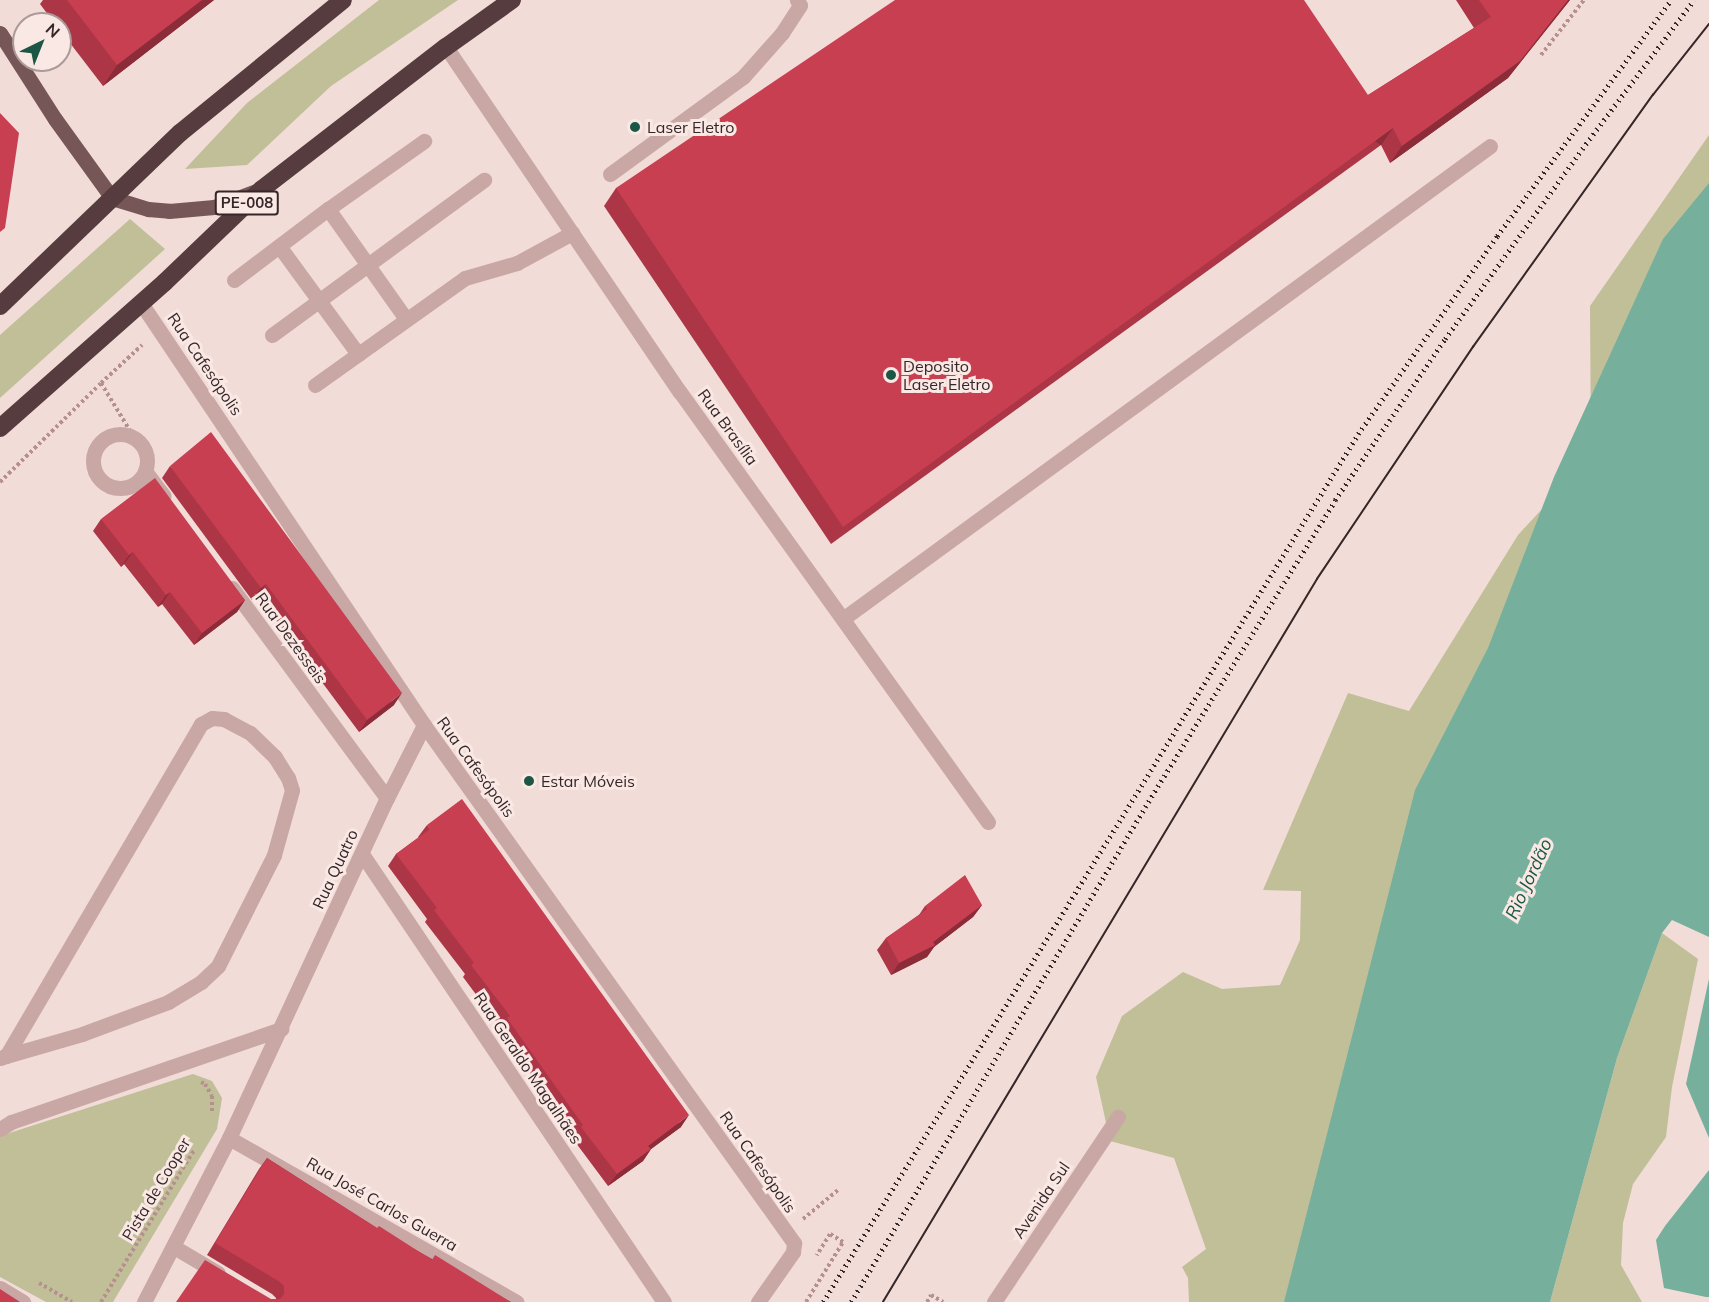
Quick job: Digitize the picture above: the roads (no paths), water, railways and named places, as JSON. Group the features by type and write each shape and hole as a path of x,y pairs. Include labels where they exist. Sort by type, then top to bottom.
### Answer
{"highway":[{"path":"0,306 180,133 343,0"},
{"name":"PE-008","path":"0,428 141,303 262,189 446,47 512,0"}],"main road":[{"path":"0,33 61,127 112,198 148,209 169,211 214,207 262,189"}],"street":[{"path":"610,174 743,77 782,33 800,4 797,0"},
{"name":"Rua Brasília","path":"446,47 680,392 988,822"},
{"path":"234,280 424,141"},
{"path":"844,618 1490,146"},
{"path":"272,335 484,180"},
{"path":"328,210 406,319"},
{"path":"315,385 465,278 517,263 558,243 572,233"},
{"path":"279,246 358,354"},
{"name":"Rua Cafesópolis","path":"141,303 424,725 790,1238 793,1252 758,1302"},
{"path":"145,471 134,484 117,488 101,481 92,465 96,447 109,435 127,434 135,438 146,453 145,471 174,509"},
{"name":"Rua Dezesseis","path":"223,577 387,798"},
{"path":"212,718 224,719 250,734 275,757 288,778 292,790 273,855 218,966 201,982 168,1002 82,1034 3,1057 201,724 212,718"},
{"name":"Rua Quatro","path":"144,1302 229,1138 387,798 424,725"},
{"name":"Rua Geraldo Magalhães","path":"362,854 664,1302"},
{"path":"0,1129 33,1114 281,1029"},
{"name":"Avenida Sul","path":"994,1302 1118,1117"},
{"name":"Rua José Carlos Guerra","path":"229,1138 517,1302"},
{"path":"174,1247 230,1280"},
{"path":"0,1288 23,1302"}],"water":[{"name":"Rio Jordão","path":"1709,183 1709,937 1672,920 1662,933 1617,1058 1550,1302 1284,1302 1415,790 1488,648 1554,477 1663,239"},
{"path":"1709,979 1709,1138 1686,1084"},
{"path":"1709,1170 1709,1297 1706,1297 1664,1288 1656,1240"}],"tram line":[{"path":"883,1302 1317,579 1473,347 1653,95 1709,24"}],"railway":[{"path":"823,1302 1358,434 1497,236 1671,0"},
{"path":"851,1302 1145,807 1335,500 1445,339 1582,149 1694,0"}],"place":[{"name":"Laser Eletro","path":"635,127"},
{"name":"Deposito Laser Eletro","path":"891,375"},
{"name":"Estar Móveis","path":"529,781"}]}
